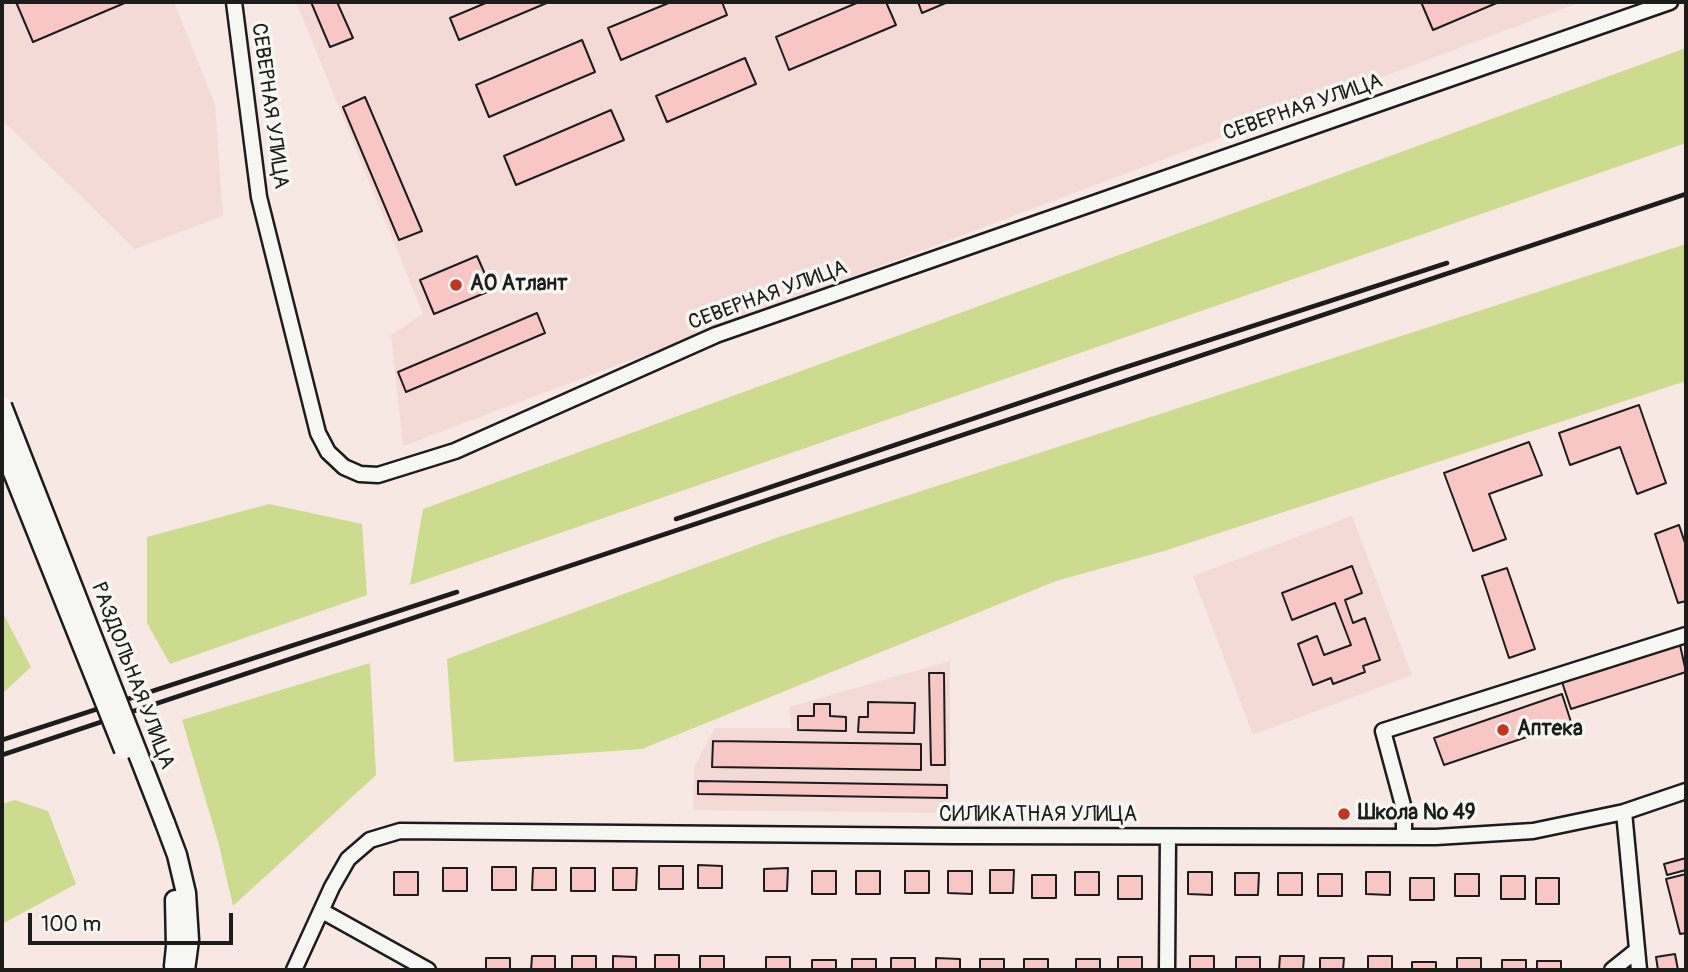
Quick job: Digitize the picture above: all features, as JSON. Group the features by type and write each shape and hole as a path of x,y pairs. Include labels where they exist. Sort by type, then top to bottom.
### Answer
{"main road":[{"name":"РАЗДОЛЬНАЯ УЛИЦА","path":"2,406 160,826 177,920 173,970"},
{"name":"РАЗДОЛЬНАЯ УЛИЦА","path":"2,445 160,826 177,855 186,893 189,940 184,970"}],"street":[{"name":"СЕВЕРНАЯ УЛИЦА","path":"234,2 260,197 318,432 328,452 344,467 360,474 378,475 455,451 716,335 1670,2"},
{"path":"1404,837 1404,809 1383,731 1686,635"},
{"name":"СИЛИКАТНАЯ УЛИЦА","path":"322,911 348,859 364,844 383,835 415,831 1404,837 1533,831 1624,812 1686,791"},
{"path":"1624,812 1639,970"},
{"path":"1167,970 1168,837"},
{"path":"294,970 322,911 428,970"},
{"path":"1612,970 1637,950"}],"shaded area":[{"path":"2,2 174,2 215,104 223,216 135,249 2,120"},
{"path":"296,2 1581,2 403,446 391,335 423,314"},
{"path":"1352,516 1412,675 1253,735 1193,576"},
{"path":"950,661 950,813 693,810 694,767 715,728 791,728 789,707"}],"green space":[{"path":"1686,48 1686,143 410,585 423,509"},
{"path":"1686,244 1686,381 1164,551 1056,581 642,749 454,762 447,659 776,538"},
{"path":"269,504 362,524 367,595 170,664 147,623 147,537"},
{"path":"2,611 31,667 2,694"},
{"path":"370,663 376,775 233,906 219,845 182,720"},
{"path":"15,800 48,811 76,884 2,924 2,804"}],"building":[{"path":"16,2 127,2 33,42"},
{"path":"311,2 337,2 353,38 330,47"},
{"path":"488,2 549,2 459,40 450,18"},
{"path":"671,2 722,2 727,15 621,60 608,28"},
{"path":"859,2 886,2 896,25 789,70 776,37"},
{"path":"918,2 948,2 922,13"},
{"path":"1421,2 1499,2 1433,30"},
{"path":"582,40 595,72 489,117 476,85"},
{"path":"745,58 756,84 667,122 656,96"},
{"path":"365,97 422,231 399,240 343,107"},
{"path":"611,110 624,140 516,185 504,156"},
{"name":"АО Атлант","path":"477,256 492,290 434,314 420,280"},
{"path":"537,313 545,333 406,392 398,372"},
{"path":"1639,405 1666,483 1637,494 1620,447 1570,465 1559,433"},
{"path":"1529,442 1542,475 1489,494 1506,539 1473,551 1444,473"},
{"path":"1679,525 1686,546 1686,601 1678,603 1655,534"},
{"path":"1352,566 1362,593 1345,600 1353,623 1365,618 1380,660 1363,666 1365,672 1333,684 1331,678 1313,685 1298,644 1317,636 1324,655 1351,645 1335,603 1292,620 1282,593"},
{"path":"1507,568 1535,649 1509,658 1482,576"},
{"path":"1680,645 1686,672 1571,709 1562,682"},
{"path":"929,673 944,673 945,765 931,765"},
{"name":"Аптека","path":"1562,694 1571,722 1444,765 1434,738"},
{"path":"868,702 915,703 914,733 858,732 859,717 868,717"},
{"path":"814,704 830,704 830,716 846,717 846,731 798,730 798,716 814,716"},
{"path":"713,741 921,744 921,770 712,767"},
{"path":"698,781 947,785 947,798 698,794"},
{"path":"1686,858 1686,870 1667,875 1664,864"},
{"path":"698,865 722,866 722,888 698,888"},
{"path":"659,866 683,866 683,889 659,889"},
{"path":"492,867 516,867 516,890 492,890"},
{"path":"443,868 467,868 467,891 443,891"},
{"path":"533,868 556,868 556,890 532,890"},
{"path":"571,868 595,868 595,891 571,891"},
{"path":"613,868 637,868 636,890 613,890"},
{"path":"788,868 787,891 764,891 764,869"},
{"path":"990,870 1014,870 1013,893 990,893"},
{"path":"812,871 836,871 836,894 812,894"},
{"path":"856,871 880,871 880,894 856,894"},
{"path":"905,871 929,871 929,893 905,893"},
{"path":"948,871 972,871 972,894 948,893"},
{"path":"394,872 418,872 418,895 394,895"},
{"path":"1075,872 1099,872 1099,895 1075,895"},
{"path":"1188,872 1212,872 1212,895 1188,894"},
{"path":"1366,872 1390,872 1390,895 1366,894"},
{"path":"1235,873 1259,873 1258,895 1235,895"},
{"path":"1278,873 1302,873 1302,895 1278,895"},
{"path":"1318,874 1342,874 1342,896 1318,896"},
{"path":"1455,874 1479,874 1479,896 1455,896"},
{"path":"1686,874 1686,933 1680,934 1666,879"},
{"path":"1032,875 1056,875 1056,898 1032,898"},
{"path":"1118,876 1142,876 1142,899 1118,899"},
{"path":"1501,876 1525,876 1525,899 1501,899"},
{"path":"1410,878 1434,878 1434,900 1410,900"},
{"path":"1536,878 1559,878 1559,904 1536,904"},
{"path":"1675,954 1678,970 1658,970 1656,957"},
{"path":"655,955 679,955 679,970 655,970"},
{"path":"532,956 555,956 555,970 531,970"},
{"path":"572,956 596,956 596,970 572,970"},
{"path":"613,956 636,957 636,970 613,970"},
{"path":"700,956 724,956 724,970 700,970"},
{"path":"1190,956 1214,956 1214,970 1190,970"},
{"path":"1280,956 1304,956 1303,970 1279,970"},
{"path":"1368,956 1392,956 1392,970 1368,970"},
{"path":"766,957 790,957 790,970 766,970"},
{"path":"1118,957 1142,957 1142,970 1118,970"},
{"path":"1236,957 1260,957 1260,970 1236,970"},
{"path":"486,958 510,958 510,970 486,970"},
{"path":"891,958 915,958 915,970 891,970"},
{"path":"936,958 960,959 960,970 936,970"},
{"path":"1320,958 1344,958 1343,970 1320,970"},
{"path":"1457,958 1481,958 1481,970 1457,970"},
{"path":"852,959 876,959 876,970 852,970"},
{"path":"980,959 1004,959 1004,970 980,970"},
{"path":"1024,959 1048,959 1048,970 1024,970"},
{"path":"1076,959 1100,959 1100,970 1076,970"},
{"path":"812,960 836,960 836,970 812,970"},
{"path":"1502,960 1526,960 1526,970 1502,970"},
{"path":"1537,961 1561,961 1561,970 1537,970"},
{"path":"1412,962 1436,962 1436,970 1412,970"}],"railway":[{"path":"2,755 1686,194"},
{"path":"676,519 1114,371 1447,263"},
{"path":"2,740 457,592"}],"place":[{"name":"АО Атлант","path":"456,285"},
{"name":"Аптека","path":"1503,730"},
{"name":"Школа № 49","path":"1344,814"}]}
